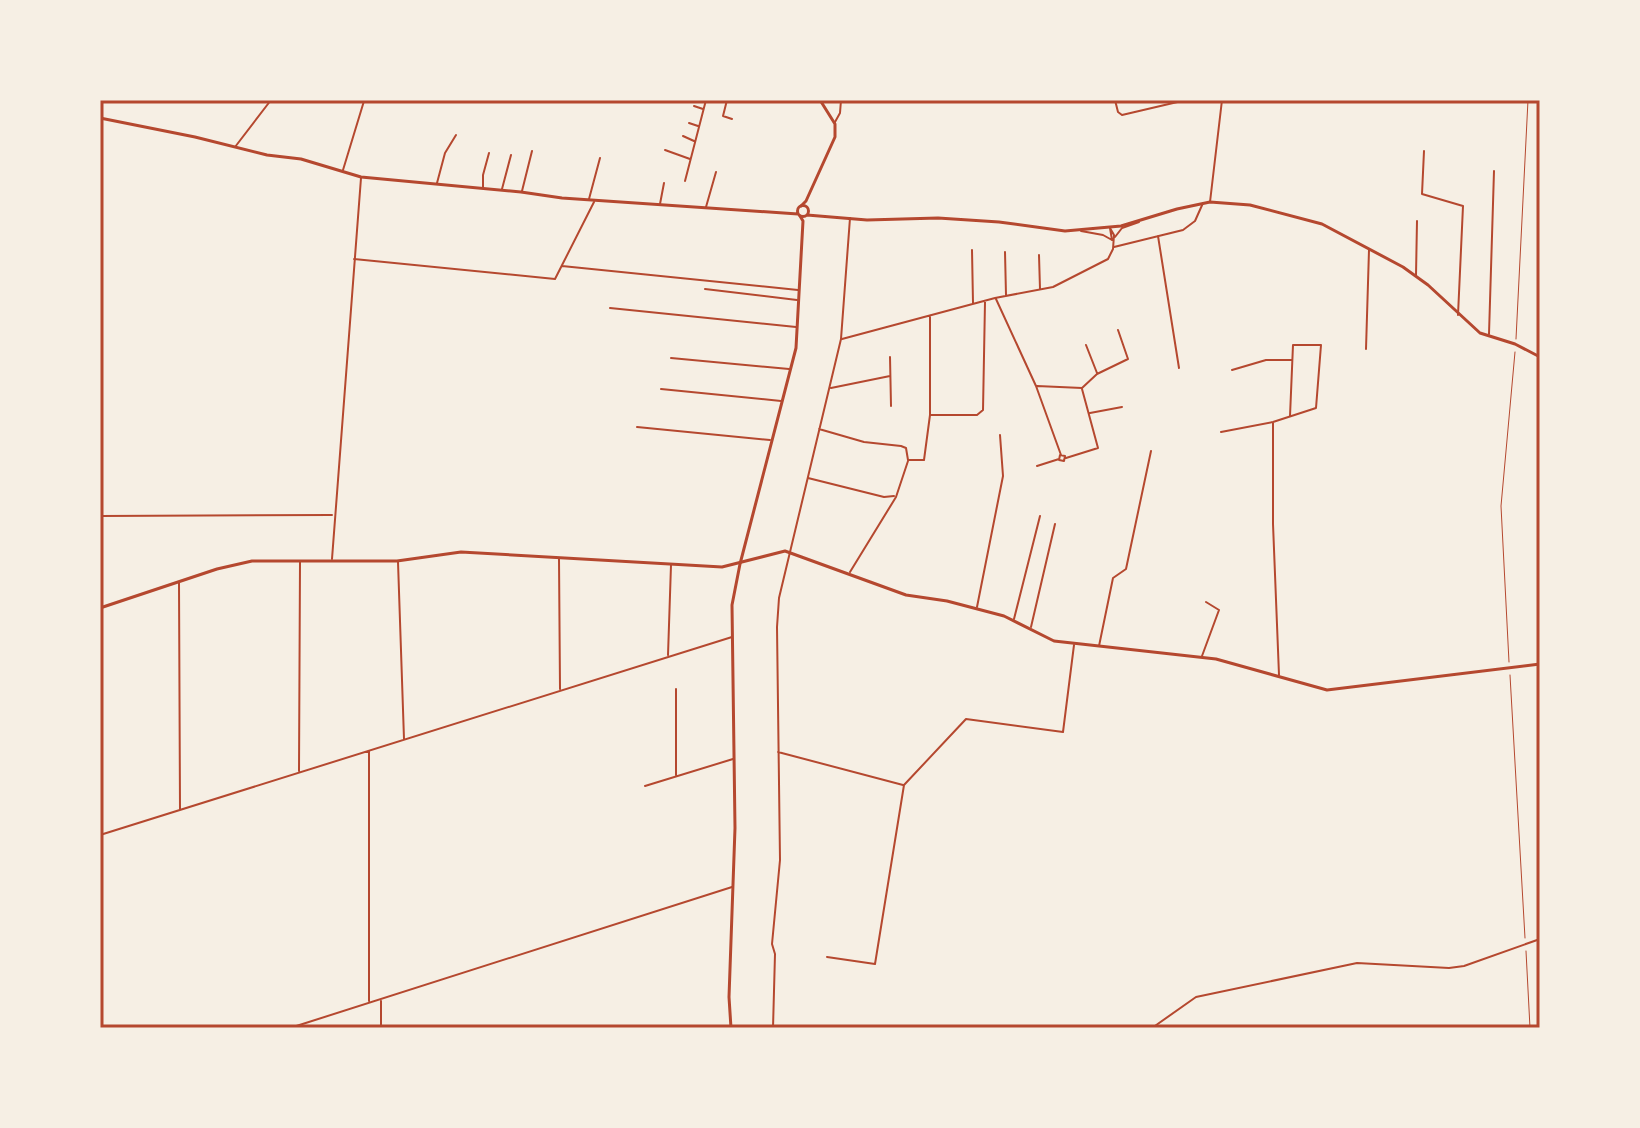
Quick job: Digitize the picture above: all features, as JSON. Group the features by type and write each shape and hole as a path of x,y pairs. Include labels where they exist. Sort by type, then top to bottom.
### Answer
{"main road":[{"path":"731,1028 729,997 735,759 732,605 796,348 803,213 835,137 835,124 820,100"},
{"path":"100,118 301,159 361,177 588,200 850,218 938,218 1065,231 1110,228 1210,202 1250,205 1322,224 1369,248 1416,276 1480,333 1515,344 1540,357"},
{"path":"100,608 252,561 397,561 461,552 722,567 790,552 906,595 947,601 1014,619 1054,641 1201,657 1327,690 1540,664"}],"street":[{"path":"234,147 271,100"},
{"path":"685,181 706,100"},
{"path":"727,100 723,116 732,119"},
{"path":"835,124 841,100"},
{"path":"1115,100 1122,115 1186,100"},
{"path":"1210,202 1222,100"},
{"path":"343,171 364,101"},
{"path":"694,106 704,110"},
{"path":"689,123 699,127"},
{"path":"436,184 445,153 456,135"},
{"path":"683,136 696,141"},
{"path":"665,150 691,160"},
{"path":"521,192 532,151"},
{"path":"1424,151 1422,194 1463,206 1458,315"},
{"path":"483,188 489,153"},
{"path":"502,190 511,155"},
{"path":"588,200 600,158"},
{"path":"1489,336 1494,171"},
{"path":"706,208 716,172"},
{"path":"332,560 333,515 361,177"},
{"path":"660,205 664,183"},
{"path":"354,259 555,279 594,200"},
{"path":"1113,247 1190,226 1204,203"},
{"path":"773,1028 775,954 772,944 780,860 779,598 841,339 850,218"},
{"path":"1112,241 1122,228 1140,221"},
{"path":"1416,276 1417,221"},
{"path":"841,339 995,298 1053,287 1108,259 1113,247 1110,228"},
{"path":"1081,231 1103,235 1112,241"},
{"path":"1158,236 1179,368"},
{"path":"1366,349 1369,248"},
{"path":"972,250 973,304"},
{"path":"1005,252 1006,296"},
{"path":"1039,255 1040,290"},
{"path":"562,266 799,290"},
{"path":"705,289 798,300"},
{"path":"995,298 1036,386 1062,462 1098,448 1082,388"},
{"path":"930,415 977,415 983,410 985,301"},
{"path":"610,308 797,327"},
{"path":"908,460 924,460 930,415 930,315"},
{"path":"1036,386 1082,388 1097,374 1128,359 1118,330"},
{"path":"1086,345 1097,374"},
{"path":"1221,432 1273,422 1316,408 1321,345 1293,345 1290,416"},
{"path":"890,357 891,406"},
{"path":"671,358 790,369"},
{"path":"1232,370 1266,360 1292,360"},
{"path":"829,389 890,376"},
{"path":"661,389 782,401"},
{"path":"1088,413 1122,407"},
{"path":"1273,422 1273,524 1279,676"},
{"path":"637,427 772,441"},
{"path":"819,429 864,442 906,448 908,460 896,497 849,574"},
{"path":"976,610 1003,476 1000,435"},
{"path":"1099,647 1113,578 1126,569 1151,451"},
{"path":"1037,466 1060,457"},
{"path":"808,478 884,497 896,497"},
{"path":"100,516 333,515"},
{"path":"1014,619 1040,516"},
{"path":"1031,628 1055,524"},
{"path":"559,558 560,690"},
{"path":"299,772 300,560"},
{"path":"397,561 404,739"},
{"path":"668,657 671,564"},
{"path":"179,582 180,809"},
{"path":"1201,657 1219,610 1206,602"},
{"path":"100,835 733,636"},
{"path":"827,957 875,964 904,785 966,719 1063,732 1074,645"},
{"path":"676,689 676,777"},
{"path":"369,750 369,1003"},
{"path":"778,752 904,785"},
{"path":"645,786 735,759"},
{"path":"290,1028 734,887"},
{"path":"1152,1028 1196,997 1357,963 1449,968 1464,966 1540,939"},
{"path":"381,999 381,1028"}],"path":[{"path":"1528,100 1515,344 1501,506 1530,1028"}]}
